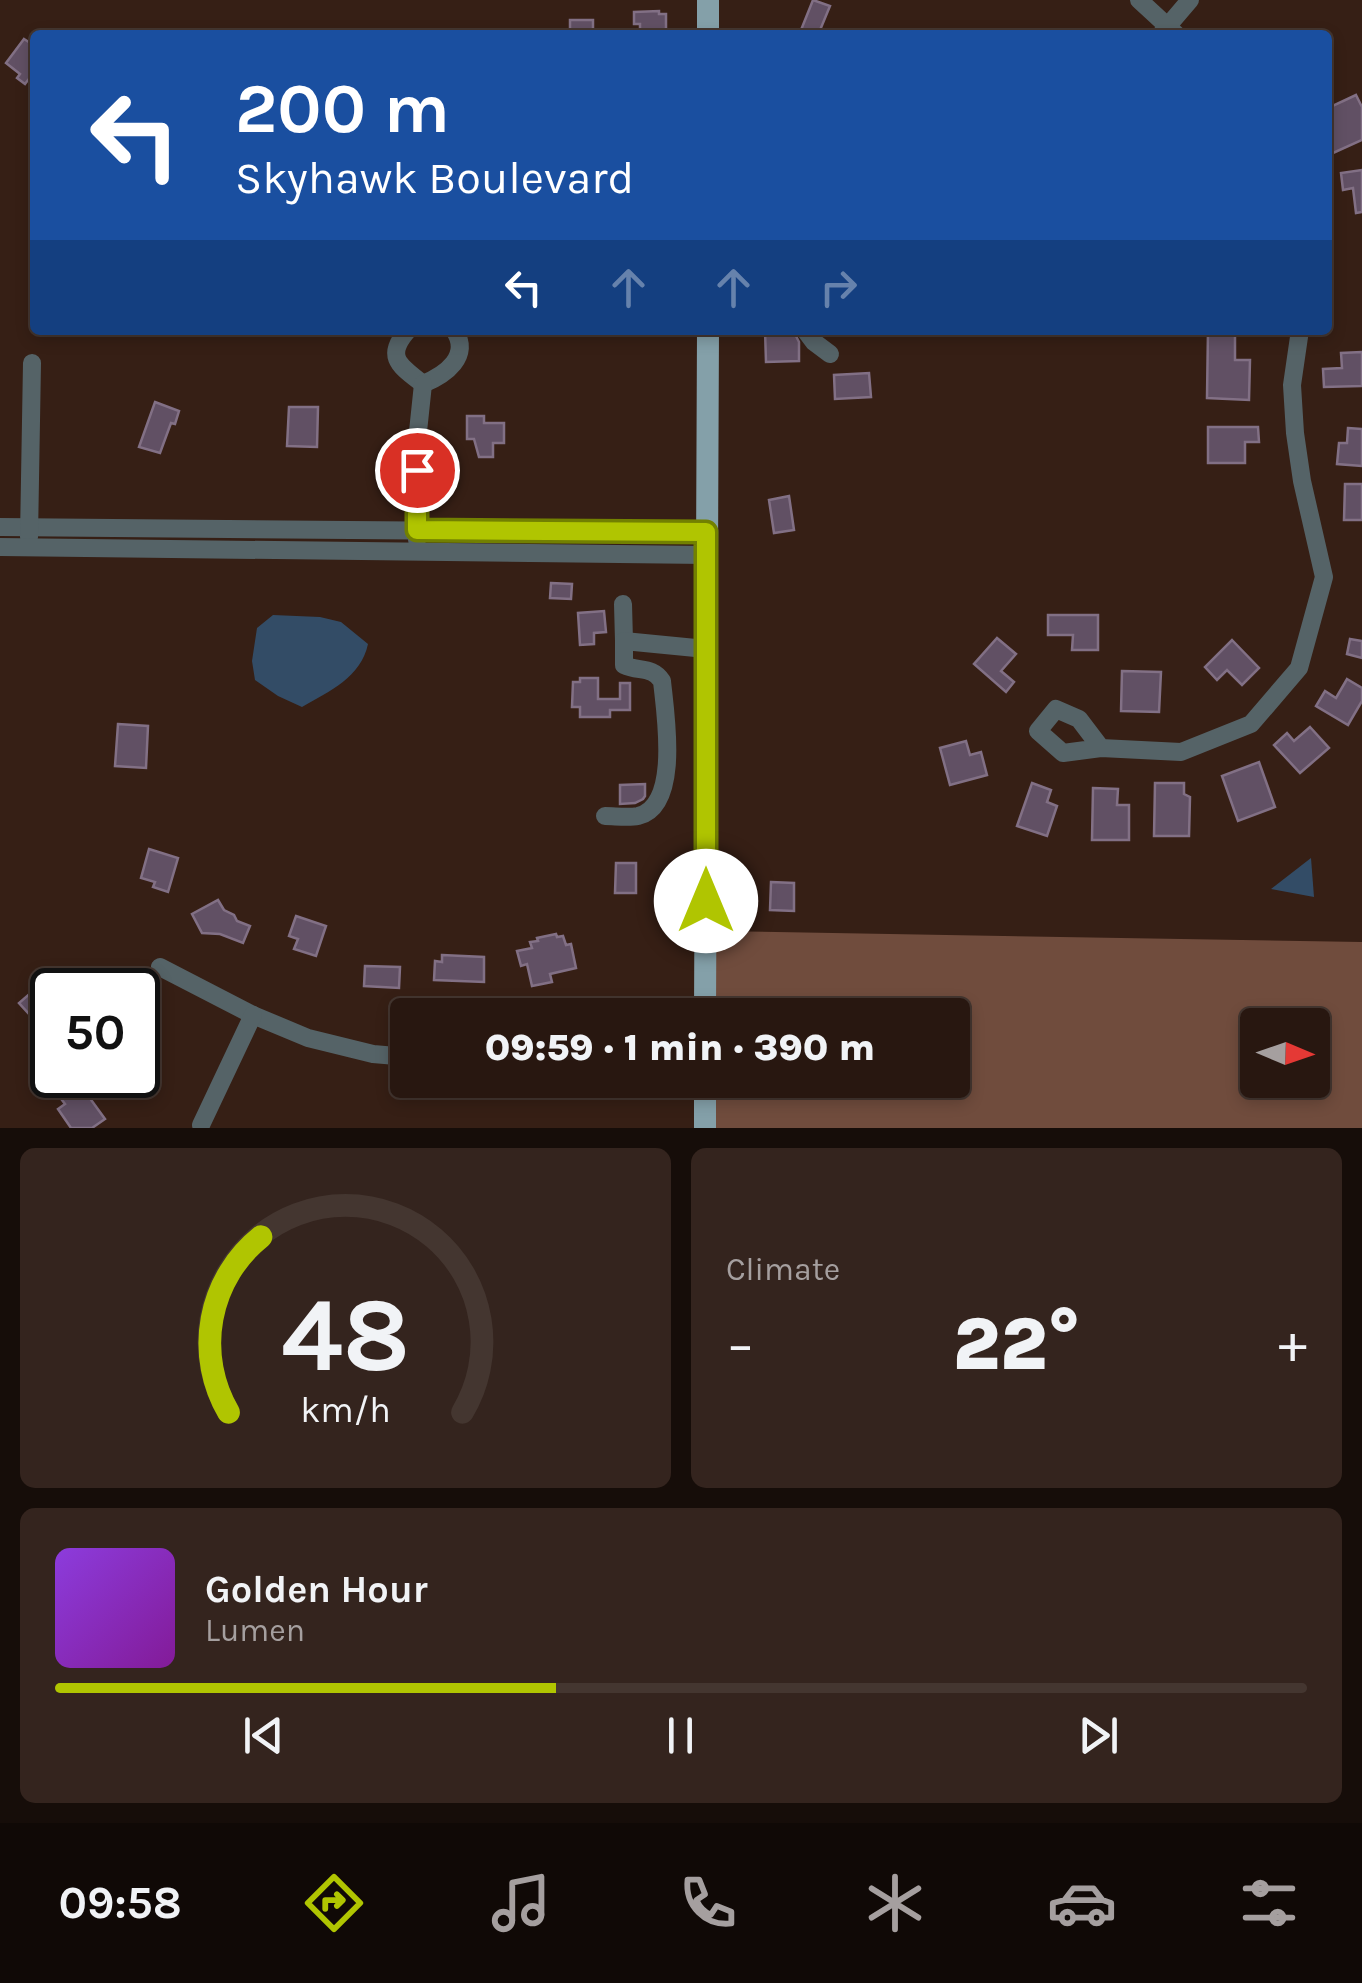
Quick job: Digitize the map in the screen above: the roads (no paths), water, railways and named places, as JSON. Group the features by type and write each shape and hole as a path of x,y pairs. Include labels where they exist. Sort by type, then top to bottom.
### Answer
{"main road":[{"path":"708,0 708,30"},
{"path":"705,998 708,335"},
{"path":"705,1098 706,1128"}],"street":[{"path":"1139,0 1166,30"},
{"path":"1169,30 1190,0"},
{"path":"403,335 395,354 398,366 423,384"},
{"path":"423,384 454,363 460,352 458,335"},
{"path":"809,335 830,354"},
{"path":"1101,748 1180,752 1251,724 1299,668 1324,577 1295,432 1292,385 1299,335"},
{"path":"28,546 32,362"},
{"path":"416,550 417,440 423,384"},
{"path":"0,527 417,530 706,544"},
{"path":"0,547 416,550 706,544"},
{"path":"605,816 638,816 649,810 664,783 668,757 662,681 657,673 624,665 623,604"},
{"path":"624,641 706,649"},
{"path":"160,967 323,1043 390,1055"},
{"path":"200,1125 254,1014"}],"water":[{"path":"273,615 341,622 368,644 359,666 343,682 302,707 278,696 255,680 252,661 257,628"},
{"path":"1311,858 1314,897 1271,889"}]}
